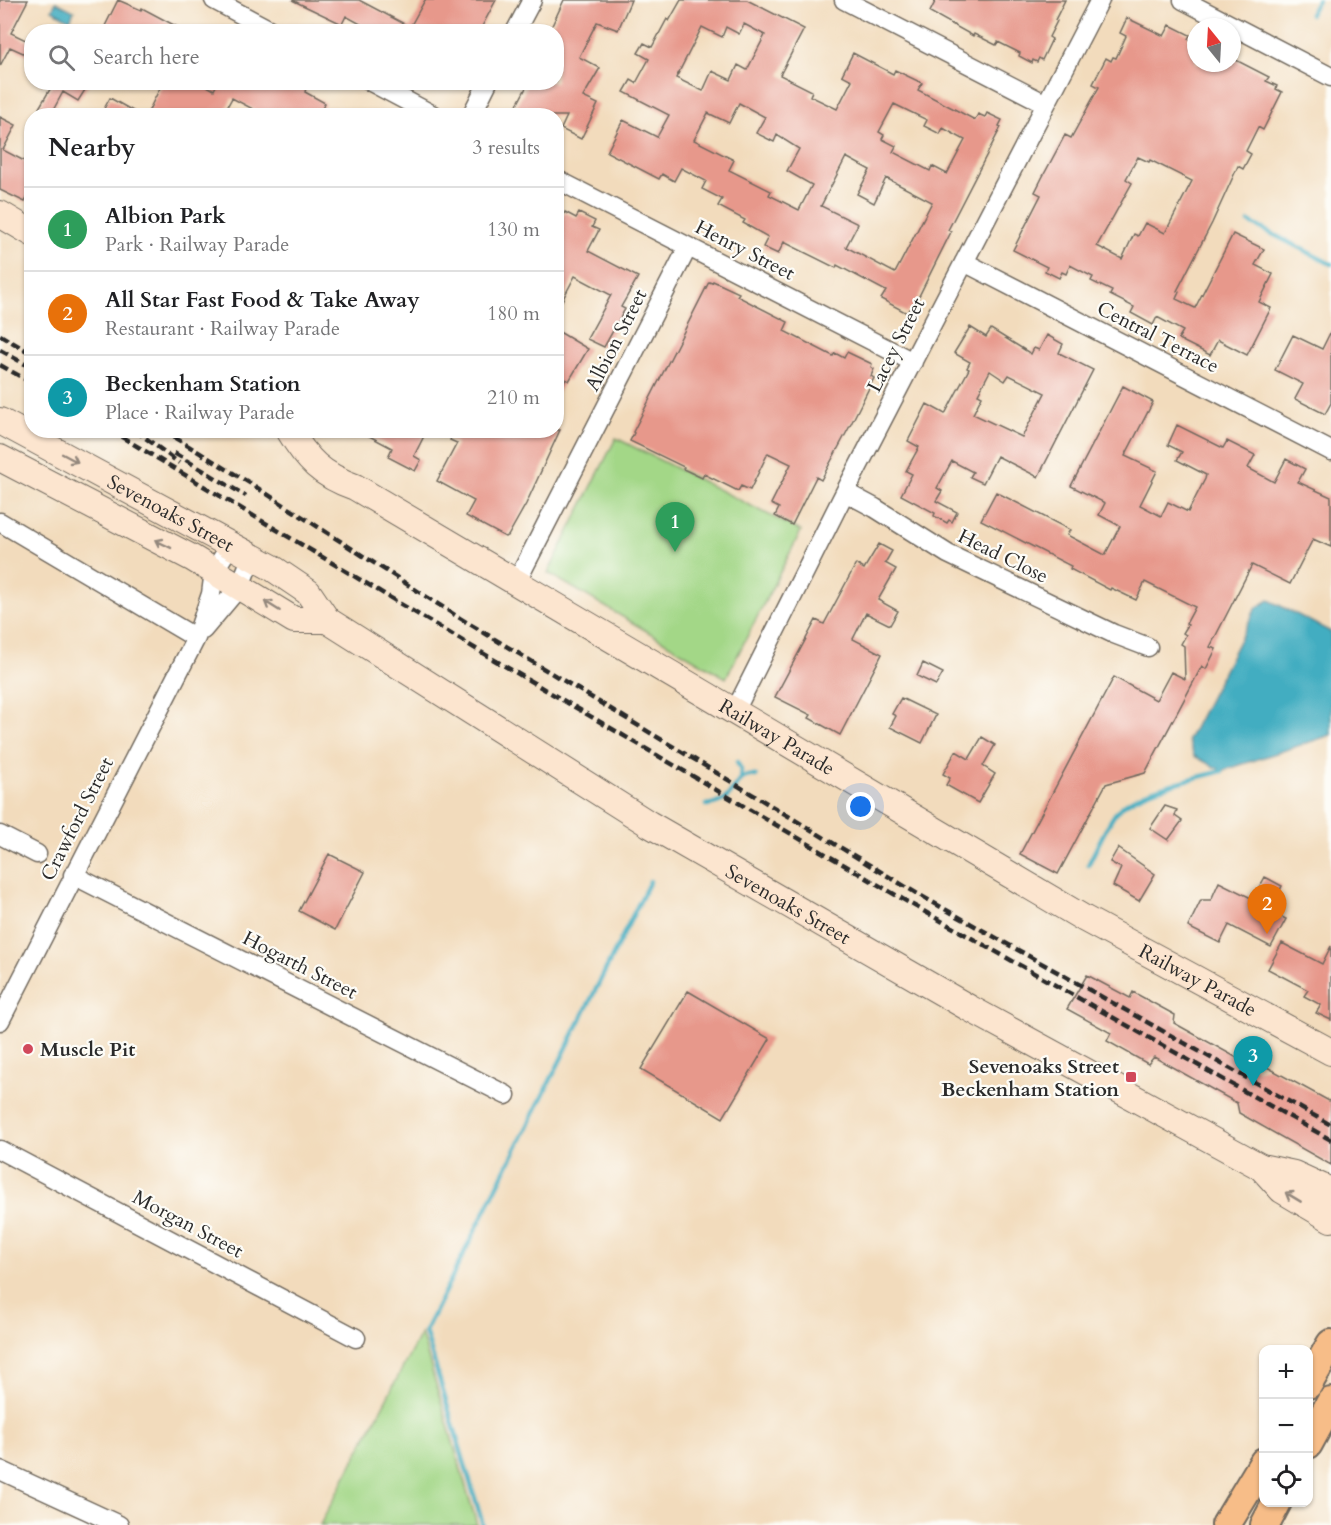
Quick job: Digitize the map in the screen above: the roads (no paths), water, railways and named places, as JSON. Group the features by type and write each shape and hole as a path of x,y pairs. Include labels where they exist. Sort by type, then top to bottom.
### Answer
{"main road":[{"path":"0,214 24,228"},
{"name":"Sevenoaks Street","path":"0,420 24,433"},
{"name":"Sevenoaks Street","path":"34,438 242,550 308,592 327,620 648,824 969,1008 1261,1167 1294,1174 1331,1191"},
{"name":"Railway Parade","path":"303,438 355,486 1085,919 1331,1052"},
{"name":"Sevenoaks Street","path":"0,458 192,558 294,620 327,620"},
{"name":"Sevenoaks Street","path":"1261,1167 1282,1190 1331,1219"},
{"path":"1313,1375 1331,1344"},
{"path":"1313,1435 1331,1402"},
{"path":"1226,1525 1259,1469"},
{"path":"1265,1525 1275,1507"}],"street":[{"path":"214,0 259,24"},
{"path":"519,24 532,0"},
{"path":"843,0 1046,104"},
{"name":"Lacey Street","path":"735,711 845,492 1100,0"},
{"path":"1183,0 1331,77"},
{"path":"386,90 420,108"},
{"path":"475,108 484,90"},
{"name":"Henry Street","path":"564,182 913,362"},
{"name":"Albion Street","path":"517,581 688,247"},
{"name":"Central Terrace","path":"964,262 1331,451"},
{"name":"Head Close","path":"845,492 955,558 1114,634 1148,647"},
{"path":"0,522 196,638"},
{"name":"Crawford Street","path":"0,1021 196,638 211,594 214,571 242,550"},
{"name":"Crawford Street","path":"196,638 240,586 242,550"},
{"path":"0,835 38,854"},
{"name":"Hogarth Street","path":"74,875 506,1095"},
{"name":"Morgan Street","path":"0,1150 356,1338"},
{"path":"0,1470 119,1525"}],"water":[{"path":"56,2 74,11 70,20 52,10"},
{"path":"1269,600 1331,632 1331,735 1222,771 1194,756 1188,740 1256,608"}],"waterway":[{"path":"1310,14 1318,0"},
{"path":"1249,222 1331,264"},
{"path":"737,762 741,770 740,779"},
{"path":"1088,865 1111,820 1123,806 1135,798 1164,786 1222,771"},
{"path":"706,805 726,799 739,781 749,776 756,776"},
{"path":"483,1525 425,1331 650,881"}],"railway":[{"path":"0,335 24,349"},
{"path":"0,350 24,364"},
{"path":"0,365 24,378"},
{"path":"123,438 491,658 911,904 1331,1140"},
{"path":"146,438 179,463"},
{"path":"175,438 253,485 458,617 916,893 1331,1125"},
{"path":"174,453 246,496"}],"place":[{"name":"Albion Park","path":"675,552"},
{"name":"All Star Fast Food & Take Away","path":"1267,934"},
{"name":"Muscle Pit","path":"28,1049"},
{"name":"Sevenoaks Street Beckenham Station","path":"1131,1077"},
{"name":"Beckenham Station","path":"1253,1086"}]}
